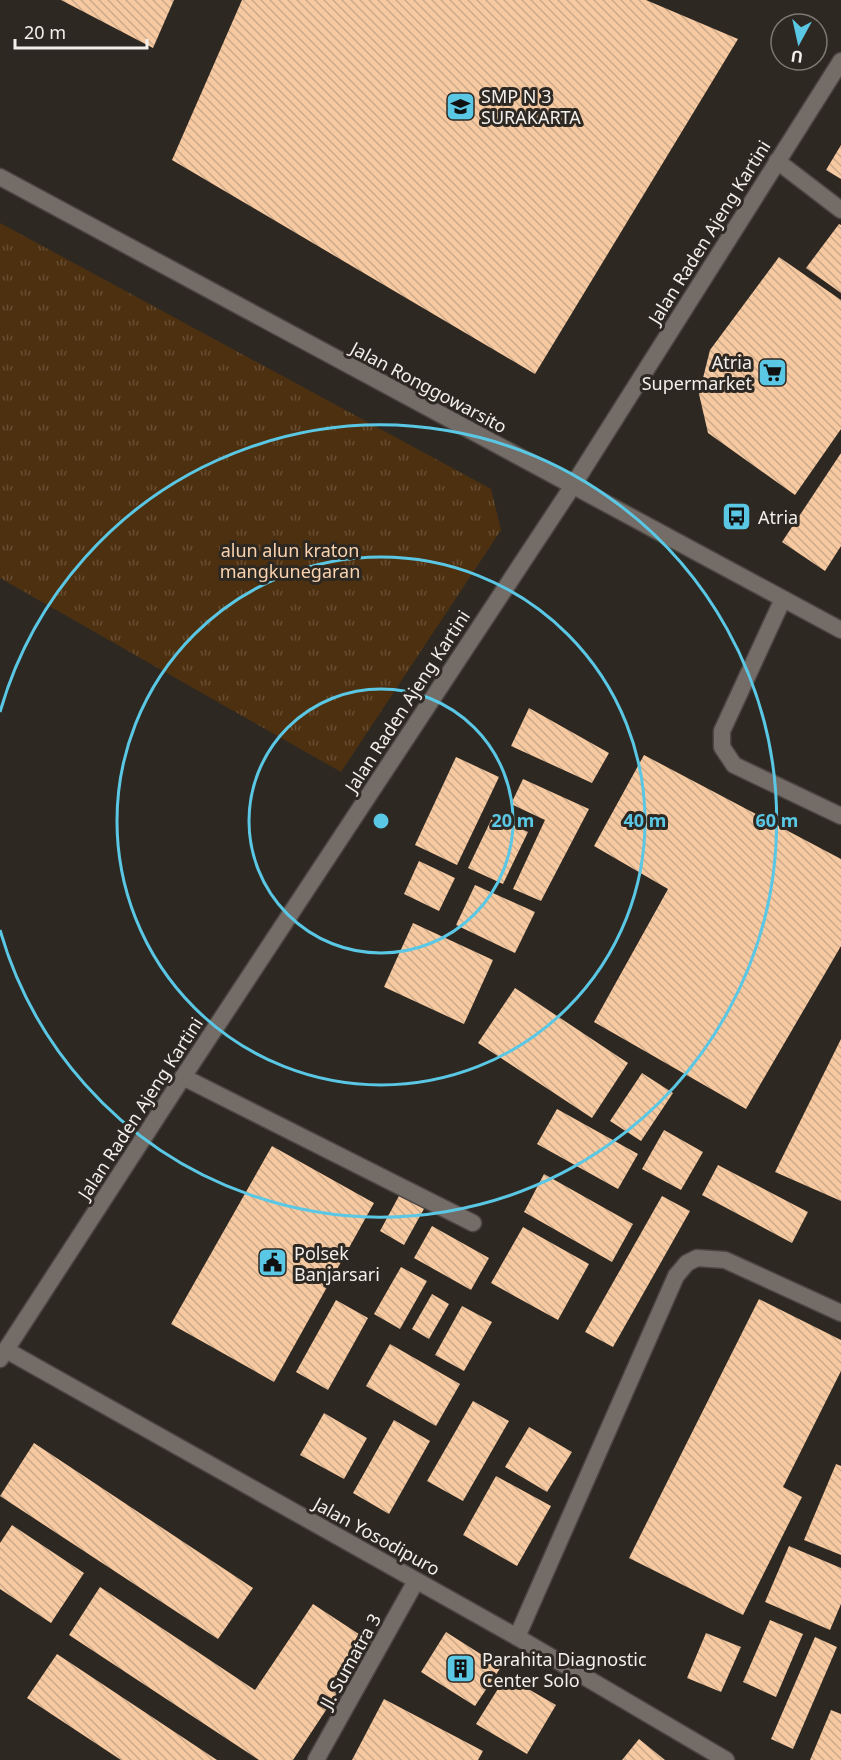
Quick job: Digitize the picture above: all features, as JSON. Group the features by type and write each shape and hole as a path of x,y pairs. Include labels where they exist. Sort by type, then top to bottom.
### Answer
{"main road":[{"name":"Jalan Raden Ajeng Kartini","path":"2,1352 572,487 841,61"},
{"path":"777,161 841,210"},
{"name":"Jalan Ronggowarsito","path":"0,177 841,630"},
{"path":"783,599 722,731 722,747 734,765 841,816"},
{"path":"183,1077 473,1223"},
{"path":"517,1637 676,1276 687,1263 697,1258 725,1260 841,1313"},
{"name":"Jalan Yosodipuro","path":"2,1352 517,1637 726,1760"},
{"name":"Jl. Sumatra 3","path":"316,1760 416,1581"}],"green space":[{"name":"alun alun kraton mangkunegaran","path":"0,223 491,489 501,530 341,772 0,578"}],"building":[{"path":"61,0 174,0 153,48"},
{"path":"242,0 646,0 738,39 535,374 172,160"},
{"path":"841,145 841,179 826,170"},
{"path":"839,224 841,225 841,293 806,268"},
{"name":"Atria Supermarket","path":"779,257 841,300 841,429 795,495 708,433 699,394 710,350"},
{"path":"841,453 841,546 825,571 782,542"},
{"path":"529,708 609,753 592,783 511,746"},
{"path":"644,755 841,859 841,946 746,1109 594,1022 668,889 594,846"},
{"path":"456,757 499,777 457,865 415,845"},
{"path":"523,779 589,809 541,901 513,889 545,820 511,804"},
{"path":"493,816 528,832 503,884 468,868"},
{"path":"419,861 455,878 439,911 404,894"},
{"path":"475,885 535,912 515,953 456,925"},
{"path":"413,923 493,960 464,1024 384,987"},
{"path":"515,988 628,1063 592,1118 478,1043"},
{"path":"841,1039 841,1201 775,1172"},
{"path":"642,1073 673,1093 641,1141 610,1121"},
{"path":"557,1109 638,1154 618,1189 537,1144"},
{"path":"664,1130 703,1152 681,1190 642,1169"},
{"name":"Polsek Banjarsari","path":"272,1146 374,1203 274,1382 171,1324"},
{"path":"718,1165 808,1212 792,1243 702,1195"},
{"path":"544,1174 633,1224 612,1262 524,1212"},
{"path":"400,1194 425,1207 404,1245 380,1231"},
{"path":"662,1196 690,1211 613,1347 585,1332"},
{"path":"432,1226 489,1258 471,1290 414,1258"},
{"path":"523,1227 589,1264 558,1320 491,1283"},
{"path":"401,1267 427,1281 400,1329 374,1314"},
{"path":"432,1294 449,1304 429,1339 412,1329"},
{"path":"759,1299 841,1340 841,1371 783,1487 802,1497 743,1615 629,1558"},
{"path":"336,1300 368,1318 328,1390 296,1372"},
{"path":"462,1306 492,1322 464,1371 435,1355"},
{"path":"390,1344 460,1384 436,1426 366,1386"},
{"path":"473,1401 509,1421 463,1501 427,1481"},
{"path":"324,1413 367,1438 344,1479 300,1455"},
{"path":"394,1420 430,1441 389,1514 353,1493"},
{"path":"529,1427 572,1452 547,1492 505,1467"},
{"path":"34,1443 253,1588 218,1639 0,1496"},
{"path":"836,1464 841,1466 841,1555 804,1540"},
{"path":"496,1476 551,1506 517,1566 463,1535"},
{"path":"12,1525 84,1573 51,1623 0,1589 0,1543"},
{"path":"789,1546 841,1568 841,1604 830,1630 765,1602"},
{"path":"100,1587 255,1690 313,1604 371,1642 293,1760 259,1760 69,1635"},
{"path":"770,1620 803,1634 776,1697 743,1682"},
{"name":"Parahita Diagnostic Center Solo","path":"446,1632 501,1667 475,1706 421,1672"},
{"path":"706,1633 741,1647 721,1692 687,1678"},
{"path":"815,1637 837,1647 793,1749 771,1739"},
{"path":"57,1654 217,1760 121,1760 27,1698"},
{"path":"506,1676 556,1705 527,1754 476,1724"},
{"path":"384,1699 483,1751 478,1760 352,1760"},
{"path":"831,1710 841,1714 841,1760 810,1760"},
{"path":"639,1739 665,1760 622,1760"}],"place":[{"name":"SMP N 3 SURAKARTA","path":"460,106"},
{"name":"Atria Supermarket","path":"773,372"},
{"name":"Atria","path":"737,517"},
{"name":"Polsek Banjarsari","path":"273,1263"},
{"name":"Parahita Diagnostic Center Solo","path":"461,1669"}]}
